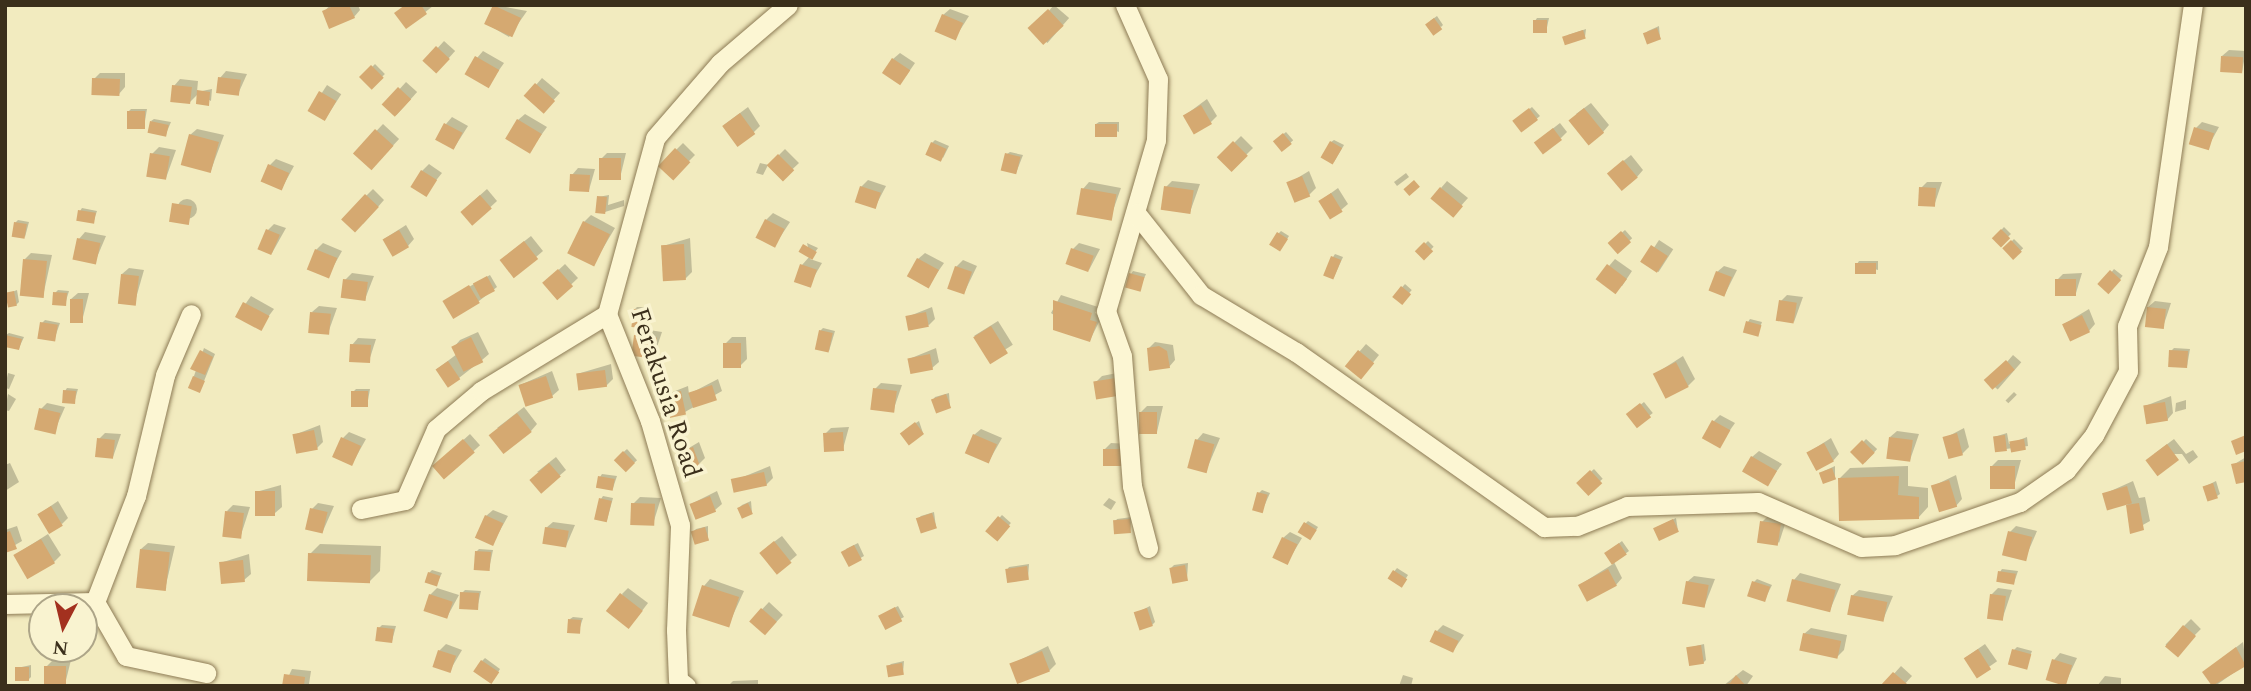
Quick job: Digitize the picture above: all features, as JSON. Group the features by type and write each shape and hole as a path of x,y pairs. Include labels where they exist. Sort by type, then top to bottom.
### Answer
{"street":[{"name":"Ferakusia Road","path":"686,686 678,680 676,630 680,525 650,421 607,314 655,138 720,63 788,5"},
{"path":"1125,5 1158,79 1156,140 1105,311 1122,356 1132,486 1148,548"},
{"path":"1136,213 1201,295 1296,352 1544,527 1577,526 1627,506 1758,502 1861,547 1895,545 2020,502 2066,470 2094,435 2128,371 2127,326 2158,247 2193,5"},
{"path":"98,594 136,496 165,375 191,314"},
{"path":"361,509 405,500 436,429 481,390 607,314"},
{"path":"5,604 28,603"},
{"path":"98,607 126,656 206,673"}],"building":[{"path":"336,5 349,5 355,18 329,29 322,11"},
{"path":"405,5 421,5 427,14 406,29 394,13"},
{"path":"493,5 521,18 512,37 484,24"},
{"path":"1048,9 1064,26 1043,45 1028,28"},
{"path":"942,14 963,23 956,40 935,31"},
{"path":"1434,18 1442,29 1433,36 1425,24"},
{"path":"1533,20 1547,20 1547,33 1533,33"},
{"path":"1657,28 1661,39 1647,44 1643,33"},
{"path":"1583,30 1586,39 1565,45 1562,37"},
{"path":"436,46 450,59 436,74 422,61"},
{"path":"475,56 499,70 489,88 464,74"},
{"path":"2221,56 2243,57 2242,73 2220,72"},
{"path":"892,58 910,70 900,85 882,73"},
{"path":"371,65 384,78 372,90 359,77"},
{"path":"218,77 241,80 239,96 216,93"},
{"path":"92,78 120,79 119,96 91,95"},
{"path":"535,83 555,101 544,114 524,96"},
{"path":"172,85 192,87 190,104 170,102"},
{"path":"398,87 411,99 395,117 382,105"},
{"path":"197,90 210,92 209,106 196,104"},
{"path":"319,91 336,101 325,121 308,111"},
{"path":"1201,105 1212,124 1194,135 1183,116"},
{"path":"1529,108 1538,120 1521,133 1512,121"},
{"path":"1584,108 1604,133 1589,145 1568,121"},
{"path":"127,111 145,111 145,129 127,129"},
{"path":"740,113 755,134 737,147 722,126"},
{"path":"517,119 542,134 530,154 505,139"},
{"path":"150,121 169,125 166,137 148,133"},
{"path":"444,123 463,133 454,150 435,140"},
{"path":"1095,124 1117,124 1117,137 1095,137"},
{"path":"2194,127 2214,133 2209,150 2189,144"},
{"path":"1553,128 1562,140 1543,154 1534,142"},
{"path":"375,129 394,146 371,170 353,154"},
{"path":"1283,133 1292,144 1282,152 1273,141"},
{"path":"189,134 219,142 211,173 181,165"},
{"path":"1233,141 1248,156 1232,172 1217,157"},
{"path":"1330,141 1342,148 1333,164 1320,157"},
{"path":"931,142 947,149 941,162 925,155"},
{"path":"675,148 690,162 673,181 658,166"},
{"path":"150,153 170,156 166,180 146,177"},
{"path":"1005,153 1021,157 1016,174 1001,170"},
{"path":"778,154 794,170 783,182 767,165"},
{"path":"599,158 621,158 621,180 599,180"},
{"path":"1623,160 1638,178 1622,191 1607,173"},
{"path":"268,164 289,173 282,190 261,181"},
{"path":"421,170 437,180 427,197 410,187"},
{"path":"570,174 590,175 589,192 569,191"},
{"path":"1302,176 1310,196 1294,203 1286,182"},
{"path":"1414,180 1420,187 1409,196 1403,189"},
{"path":"860,186 881,193 876,209 855,202"},
{"path":"1164,186 1194,190 1190,214 1161,210"},
{"path":"1440,187 1463,206 1453,218 1430,198"},
{"path":"1919,187 1936,188 1935,207 1918,206"},
{"path":"1081,188 1116,194 1112,221 1076,215"},
{"path":"1331,193 1343,212 1330,220 1318,201"},
{"path":"365,194 379,207 355,233 341,220"},
{"path":"480,195 492,209 472,226 460,212"},
{"path":"597,196 607,197 605,214 595,213"},
{"path":"172,203 192,206 189,225 169,222"},
{"path":"78,210 96,213 94,224 76,221"},
{"path":"765,219 785,229 775,248 755,238"},
{"path":"583,221 610,234 594,267 567,253"},
{"path":"14,222 27,224 24,239 12,237"},
{"path":"266,229 280,235 271,255 257,249"},
{"path":"2001,229 2010,238 2001,247 1992,238"},
{"path":"399,230 409,247 393,257 383,239"},
{"path":"1621,231 1631,242 1618,254 1608,243"},
{"path":"1277,232 1288,239 1280,252 1269,245"},
{"path":"77,238 100,243 96,265 72,260"},
{"path":"2011,240 2022,252 2013,260 2002,248"},
{"path":"524,241 538,259 514,278 500,260"},
{"path":"1424,242 1433,251 1424,260 1415,251"},
{"path":"684,244 686,280 663,281 661,245"},
{"path":"803,244 817,252 812,260 798,252"},
{"path":"1651,245 1668,256 1657,273 1640,262"},
{"path":"1071,248 1094,256 1088,272 1065,264"},
{"path":"315,249 337,258 329,278 307,269"},
{"path":"1331,256 1341,260 1333,280 1323,275"},
{"path":"917,258 939,270 929,288 907,276"},
{"path":"23,259 47,261 44,298 20,296"},
{"path":"1855,263 1876,263 1876,274 1855,274"},
{"path":"800,264 817,270 811,288 794,282"},
{"path":"1607,264 1627,279 1616,294 1596,279"},
{"path":"955,266 972,272 964,295 947,289"},
{"path":"558,269 573,286 557,300 542,283"},
{"path":"2110,270 2121,280 2108,294 2097,284"},
{"path":"1716,271 1732,277 1724,297 1708,291"},
{"path":"1129,273 1144,277 1141,292 1125,287"},
{"path":"121,274 139,276 136,306 118,304"},
{"path":"487,276 495,291 481,299 473,284"},
{"path":"343,279 368,282 365,301 341,298"},
{"path":"2055,279 2076,279 2076,296 2055,296"},
{"path":"469,285 480,303 453,319 442,301"},
{"path":"1401,286 1411,294 1402,305 1392,297"},
{"path":"14,291 17,306 8,307 5,293"},
{"path":"53,292 67,293 66,306 52,305"},
{"path":"70,299 83,299 83,323 70,323"},
{"path":"1053,300 1092,313 1090,320 1097,322 1090,342 1053,330"},
{"path":"1779,300 1797,303 1793,324 1776,321"},
{"path":"243,302 269,316 262,331 235,317"},
{"path":"2147,307 2166,309 2164,329 2145,327"},
{"path":"633,309 645,310 643,328 631,327"},
{"path":"310,312 331,314 329,335 308,333"},
{"path":"926,312 929,327 908,331 905,316"},
{"path":"2082,315 2090,332 2070,342 2062,324"},
{"path":"1746,321 1761,325 1758,337 1743,333"},
{"path":"40,322 58,325 55,342 37,339"},
{"path":"991,326 1008,353 990,364 973,337"},
{"path":"819,330 833,333 829,352 815,350"},
{"path":"5,335 22,339 19,350 5,347"},
{"path":"634,335 657,338 654,359 631,356"},
{"path":"471,337 483,362 464,372 451,347"},
{"path":"723,343 741,343 741,368 723,368"},
{"path":"350,344 371,345 370,363 349,362"},
{"path":"1159,346 1167,351 1170,368 1149,371 1147,348"},
{"path":"200,350 213,357 205,375 190,369"},
{"path":"1358,350 1374,363 1361,380 1345,366"},
{"path":"2169,350 2188,351 2187,368 2168,367"},
{"path":"930,354 933,370 910,374 907,358"},
{"path":"2006,360 2015,370 1992,390 1984,380"},
{"path":"448,361 460,379 448,388 436,369"},
{"path":"1676,362 1689,387 1666,399 1653,374"},
{"path":"605,370 607,387 578,390 576,374"},
{"path":"193,376 205,381 200,393 188,388"},
{"path":"546,376 553,398 526,407 518,385"},
{"path":"1116,378 1119,396 1096,399 1093,382"},
{"path":"712,385 717,400 693,408 688,393"},
{"path":"873,388 897,391 894,413 870,410"},
{"path":"63,390 76,391 75,404 62,403"},
{"path":"351,391 368,391 368,407 351,407"},
{"path":"681,391 686,414 668,418 663,395"},
{"path":"946,394 951,408 936,414 931,399"},
{"path":"2165,402 2168,421 2146,424 2143,405"},
{"path":"1640,403 1651,417 1637,428 1626,414"},
{"path":"39,408 60,413 55,434 34,429"},
{"path":"1139,412 1157,412 1157,434 1139,434"},
{"path":"517,413 532,432 503,454 489,435"},
{"path":"1712,420 1730,430 1720,449 1702,438"},
{"path":"915,422 924,434 909,445 900,433"},
{"path":"314,430 318,450 296,454 292,434"},
{"path":"843,432 844,451 824,452 823,433"},
{"path":"1957,433 1963,455 1948,459 1943,437"},
{"path":"973,434 997,444 989,463 965,453"},
{"path":"2005,435 2007,451 1995,452 1993,436"},
{"path":"2246,435 2246,451 2236,455 2231,441"},
{"path":"341,437 361,446 352,466 332,457"},
{"path":"1889,437 1913,440 1910,462 1886,459"},
{"path":"97,438 115,440 113,459 95,457"},
{"path":"463,439 475,453 444,479 432,466"},
{"path":"1195,439 1214,444 1207,473 1187,468"},
{"path":"2024,439 2026,450 2011,452 2009,442"},
{"path":"1862,440 1875,453 1863,465 1850,452"},
{"path":"1824,443 1834,462 1816,471 1806,452"},
{"path":"2167,444 2179,460 2157,476 2145,460"},
{"path":"693,447 700,466 682,472 675,453"},
{"path":"1103,449 1123,449 1123,466 1103,466"},
{"path":"623,451 635,463 626,472 614,460"},
{"path":"1751,456 1777,471 1768,487 1742,472"},
{"path":"2246,461 2246,482 2236,484 2231,464"},
{"path":"549,463 561,477 541,494 529,480"},
{"path":"1990,466 2015,466 2015,489 1990,489"},
{"path":"1832,468 1836,479 1823,484 1819,473"},
{"path":"1590,470 1602,483 1588,496 1576,483"},
{"path":"764,472 767,486 734,493 731,479"},
{"path":"598,476 615,479 613,491 596,488"},
{"path":"1899,476 1898,495 1919,497 1919,519 1839,521 1838,478"},
{"path":"1949,480 1957,507 1939,512 1931,486"},
{"path":"2213,483 2218,498 2207,502 2203,486"},
{"path":"2127,486 2132,503 2107,510 2102,493"},
{"path":"255,491 275,491 275,516 255,516"},
{"path":"1257,492 1268,495 1263,513 1252,510"},
{"path":"710,496 716,512 696,520 689,504"},
{"path":"599,498 612,501 607,522 594,519"},
{"path":"631,503 655,504 654,526 630,525"},
{"path":"748,503 753,514 742,519 737,508"},
{"path":"2139,503 2144,530 2130,534 2126,505"},
{"path":"51,506 63,526 49,534 37,514"},
{"path":"310,508 328,512 323,533 305,529"},
{"path":"225,511 244,513 241,539 222,537"},
{"path":"932,513 937,528 921,533 916,518"},
{"path":"485,515 503,523 493,546 475,538"},
{"path":"998,516 1010,526 997,542 985,531"},
{"path":"1130,519 1131,533 1114,534 1113,520"},
{"path":"1673,519 1679,532 1659,541 1653,528"},
{"path":"1760,521 1781,524 1778,546 1757,543"},
{"path":"1304,522 1317,530 1310,540 1298,532"},
{"path":"545,527 569,531 566,548 542,544"},
{"path":"705,527 709,540 695,545 691,531"},
{"path":"10,531 17,549 5,553 5,533"},
{"path":"2008,531 2032,537 2026,561 2002,555"},
{"path":"1282,537 1297,544 1288,565 1272,558"},
{"path":"41,539 55,563 27,579 13,555"},
{"path":"774,541 792,563 777,575 759,553"},
{"path":"1619,543 1627,555 1612,565 1604,553"},
{"path":"854,545 862,560 849,567 841,552"},
{"path":"140,549 170,552 166,591 136,588"},
{"path":"475,551 491,552 490,571 474,570"},
{"path":"308,553 371,555 370,583 307,581"},
{"path":"243,560 245,582 221,584 219,562"},
{"path":"1185,565 1188,581 1172,584 1169,568"},
{"path":"1027,566 1029,580 1007,583 1005,569"},
{"path":"1608,569 1617,586 1587,602 1578,585"},
{"path":"1393,570 1407,579 1402,588 1388,578"},
{"path":"1998,571 2016,574 2014,585 1996,582"},
{"path":"428,572 440,576 437,586 425,582"},
{"path":"1792,579 1836,590 1830,612 1786,601"},
{"path":"1686,581 1709,585 1705,608 1682,604"},
{"path":"1752,581 1770,587 1765,602 1747,596"},
{"path":"702,585 739,597 729,627 692,615"},
{"path":"460,592 479,593 478,610 459,609"},
{"path":"620,593 643,611 629,629 606,611"},
{"path":"429,594 453,602 447,619 423,611"},
{"path":"1990,594 2006,596 2003,621 1987,619"},
{"path":"1851,595 1887,602 1884,622 1847,615"},
{"path":"895,607 902,621 885,630 878,616"},
{"path":"761,608 777,622 765,635 749,622"},
{"path":"1147,608 1153,626 1140,630 1134,612"},
{"path":"568,619 581,620 580,634 567,633"},
{"path":"2183,625 2196,636 2178,657 2165,646"},
{"path":"377,627 394,629 392,643 375,641"},
{"path":"1435,630 1459,641 1453,653 1430,642"},
{"path":"1803,633 1841,641 1837,659 1799,651"},
{"path":"1701,645 1704,664 1689,666 1686,647"},
{"path":"2236,647 2246,666 2212,686 2202,672"},
{"path":"1978,649 1991,669 1977,678 1964,658"},
{"path":"2012,649 2031,654 2027,670 2008,664"},
{"path":"438,650 456,656 451,673 432,667"},
{"path":"1042,651 1050,672 1017,684 1009,664"},
{"path":"2052,659 2072,665 2066,686 2046,680"},
{"path":"481,660 499,672 491,684 473,672"},
{"path":"902,663 904,675 888,677 886,666"},
{"path":"44,666 66,666 66,686 44,686"},
{"path":"15,667 29,667 29,681 15,681"},
{"path":"1893,672 1907,684 1880,686"},
{"path":"284,674 305,677 304,686 282,686"},
{"path":"1736,675 1746,686 1719,686 1730,683"}]}
